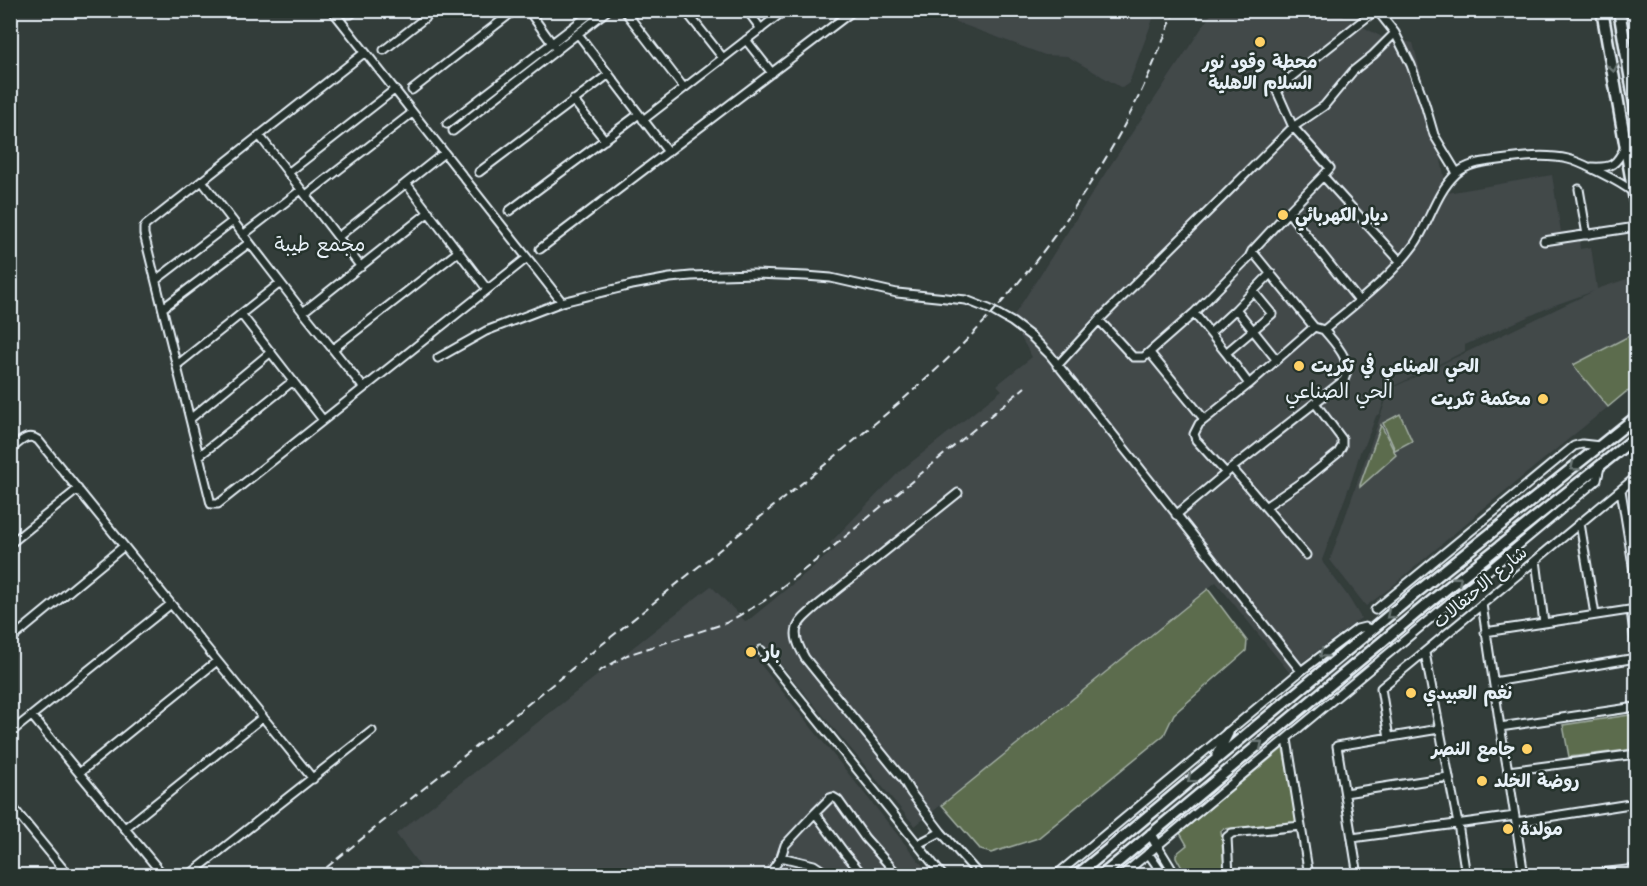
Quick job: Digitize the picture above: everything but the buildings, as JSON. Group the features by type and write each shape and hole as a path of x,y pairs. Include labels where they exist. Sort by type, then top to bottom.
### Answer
{"main road":[{"path":"1602,10 1636,206"},
{"path":"1619,10 1636,110"},
{"path":"1076,876 1416,593 1636,417"},
{"path":"1101,876 1425,606 1636,439"},
{"path":"1416,593 1425,606"},
{"path":"1215,760 1228,733"},
{"path":"1151,834 1157,846"}],"street":[{"path":"332,10 562,302"},
{"path":"342,10 347,14 356,10"},
{"path":"384,50 435,10"},
{"path":"412,90 515,10"},
{"path":"528,10 558,50"},
{"path":"453,131 608,10"},
{"path":"624,10 684,88"},
{"path":"685,10 723,58"},
{"path":"747,10 761,29"},
{"path":"509,210 605,140 684,88 785,10"},
{"path":"540,249 854,10"},
{"path":"1099,320 1133,357 1144,357 1194,313 1323,176 1330,168 1293,127 1276,89 1376,10 1395,33 1411,65 1434,135 1457,173"},
{"path":"447,124 592,11"},
{"path":"1058,366 1099,320 1293,127 1324,106 1353,71 1395,33"},
{"path":"578,34 668,152"},
{"path":"746,40 772,73"},
{"path":"364,53 144,228 210,503 215,505 527,258"},
{"path":"479,172 609,74"},
{"path":"288,173 394,90"},
{"path":"573,100 605,140"},
{"path":"243,235 412,113"},
{"path":"259,135 361,267"},
{"path":"1589,166 1606,167 1614,164 1620,158 1626,143"},
{"path":"339,237 444,153"},
{"path":"1324,330 1359,301 1400,261 1415,243 1444,188 1457,173 1468,166 1483,162 1532,157 1567,159 1589,166 1621,183 1635,194"},
{"path":"1323,176 1400,261"},
{"path":"201,181 363,387"},
{"path":"406,183 487,289"},
{"path":"1579,189 1587,235"},
{"path":"1288,212 1359,301"},
{"path":"303,312 429,213"},
{"path":"156,280 232,221"},
{"path":"1544,241 1636,227"},
{"path":"163,308 249,243"},
{"path":"333,349 459,251"},
{"path":"1176,515 1232,468 1339,385 1348,372 1346,361 1324,330 1314,327 1252,251"},
{"path":"1210,333 1271,273"},
{"path":"438,358 494,327 562,302 632,285 691,276 773,274 831,278 897,293 966,300 989,309 1032,337 1058,366 1301,671"},
{"path":"177,365 280,283"},
{"path":"1226,353 1272,314 1253,291"},
{"path":"1236,309 1276,359"},
{"path":"1194,313 1249,384"},
{"path":"241,314 323,420"},
{"path":"1226,473 1195,437 1197,426 1314,327"},
{"path":"190,419 271,351"},
{"path":"1150,353 1204,419"},
{"path":"199,456 293,381"},
{"path":"1265,507 1338,453 1342,446 1342,439 1316,403"},
{"path":"10,450 27,437 36,438 313,779"},
{"path":"1375,610 1574,446 1578,444 1600,446"},
{"path":"1121,876 1597,480 1600,467"},
{"path":"1232,468 1306,555"},
{"name":"شارع الاحتفالات","path":"1389,738 1381,688 1636,477"},
{"path":"10,544 78,489"},
{"path":"1621,490 1636,584"},
{"path":"958,494 818,605 800,621 795,632 797,645 805,658 902,778 941,832 980,876"},
{"path":"1580,523 1595,615"},
{"path":"10,640 124,546"},
{"path":"1536,560 1545,623"},
{"path":"10,733 171,603"},
{"path":"1482,604 1524,876"},
{"path":"1485,632 1634,609 1636,650"},
{"path":"1055,876 1301,671 1357,629 1365,627 1372,630"},
{"path":"761,650 943,876"},
{"path":"1425,653 1466,876"},
{"path":"1494,682 1636,658"},
{"path":"79,773 217,661"},
{"path":"1500,727 1636,707"},
{"path":"32,716 164,876"},
{"path":"125,828 263,717"},
{"path":"1358,876 1337,746 1439,729"},
{"path":"188,876 372,731"},
{"path":"1287,739 1309,876"},
{"path":"1508,771 1636,754"},
{"path":"1345,793 1448,777"},
{"path":"768,876 781,857 785,845 830,798 834,797 865,838 899,876"},
{"path":"1352,838 1636,803"},
{"path":"10,804 66,875"},
{"path":"815,813 864,876"},
{"path":"1229,876 1227,837 1232,833 1301,826"},
{"path":"918,844 941,832"},
{"path":"1157,846 1176,876"},
{"path":"1148,853 1164,876"},
{"path":"781,857 814,865 831,876"},
{"path":"1574,876 1636,869"}],"shaded area":[{"path":"940,11 1156,11 1129,83 1122,88 1067,56 1045,55 948,19"},
{"path":"1213,11 1333,11 1382,37 1413,43 1437,136 1447,193 1552,175 1561,232 1578,230 1580,249 1591,247 1597,289 1627,279 1635,333 1573,365 1608,407 1366,606 1330,560 1390,389 1594,291 1552,306 1465,345 1465,351 1388,389 1380,413 1376,416 1365,445 1361,449 1322,560 1361,618 1289,672 1216,582 915,826 762,642 749,650 930,875 419,875 423,870 396,834 711,586 745,621 750,619 835,549 830,543 899,472 1002,390 997,385 1032,357 1011,320"}],"green space":[{"path":"1635,333 1636,386 1608,407 1573,365"},
{"path":"1400,414 1412,441 1395,450 1383,423"},
{"path":"1381,425 1396,455 1360,487 1360,485"},
{"path":"1208,589 1247,641 1246,651 1174,714 1164,735 1038,838 991,853 981,850 942,805"},
{"path":"1636,714 1636,749 1569,757 1563,725"},
{"path":"1283,748 1297,820 1223,829 1221,831 1225,875 1186,875 1176,857 1176,854 1187,845 1180,833"}],"railway":[{"path":"316,876 896,406 975,332 1033,264 1090,184 1136,102 1175,10"},
{"path":"598,672 627,655 726,623 764,601 828,551 1025,387"}],"place":[{"name":"محطة وقود نور السلام الاهلية","path":"1260,42"},
{"name":"ديار الكهربائي","path":"1283,215"},
{"name":"الحي الصناعي في تكريت","path":"1299,366"},
{"name":"محكمة تكريت","path":"1543,399"},
{"name":"بار","path":"751,652"},
{"name":"نغم العبيدي","path":"1411,693"},
{"name":"جامع النصر","path":"1527,749"},
{"name":"روضة الخلد","path":"1482,781"},
{"name":"مولدة","path":"1508,829"}],"district":[{"name":"مجمع طيبة","path":"320,244"},
{"name":"الحي الصناعي","path":"1339,391"}]}
